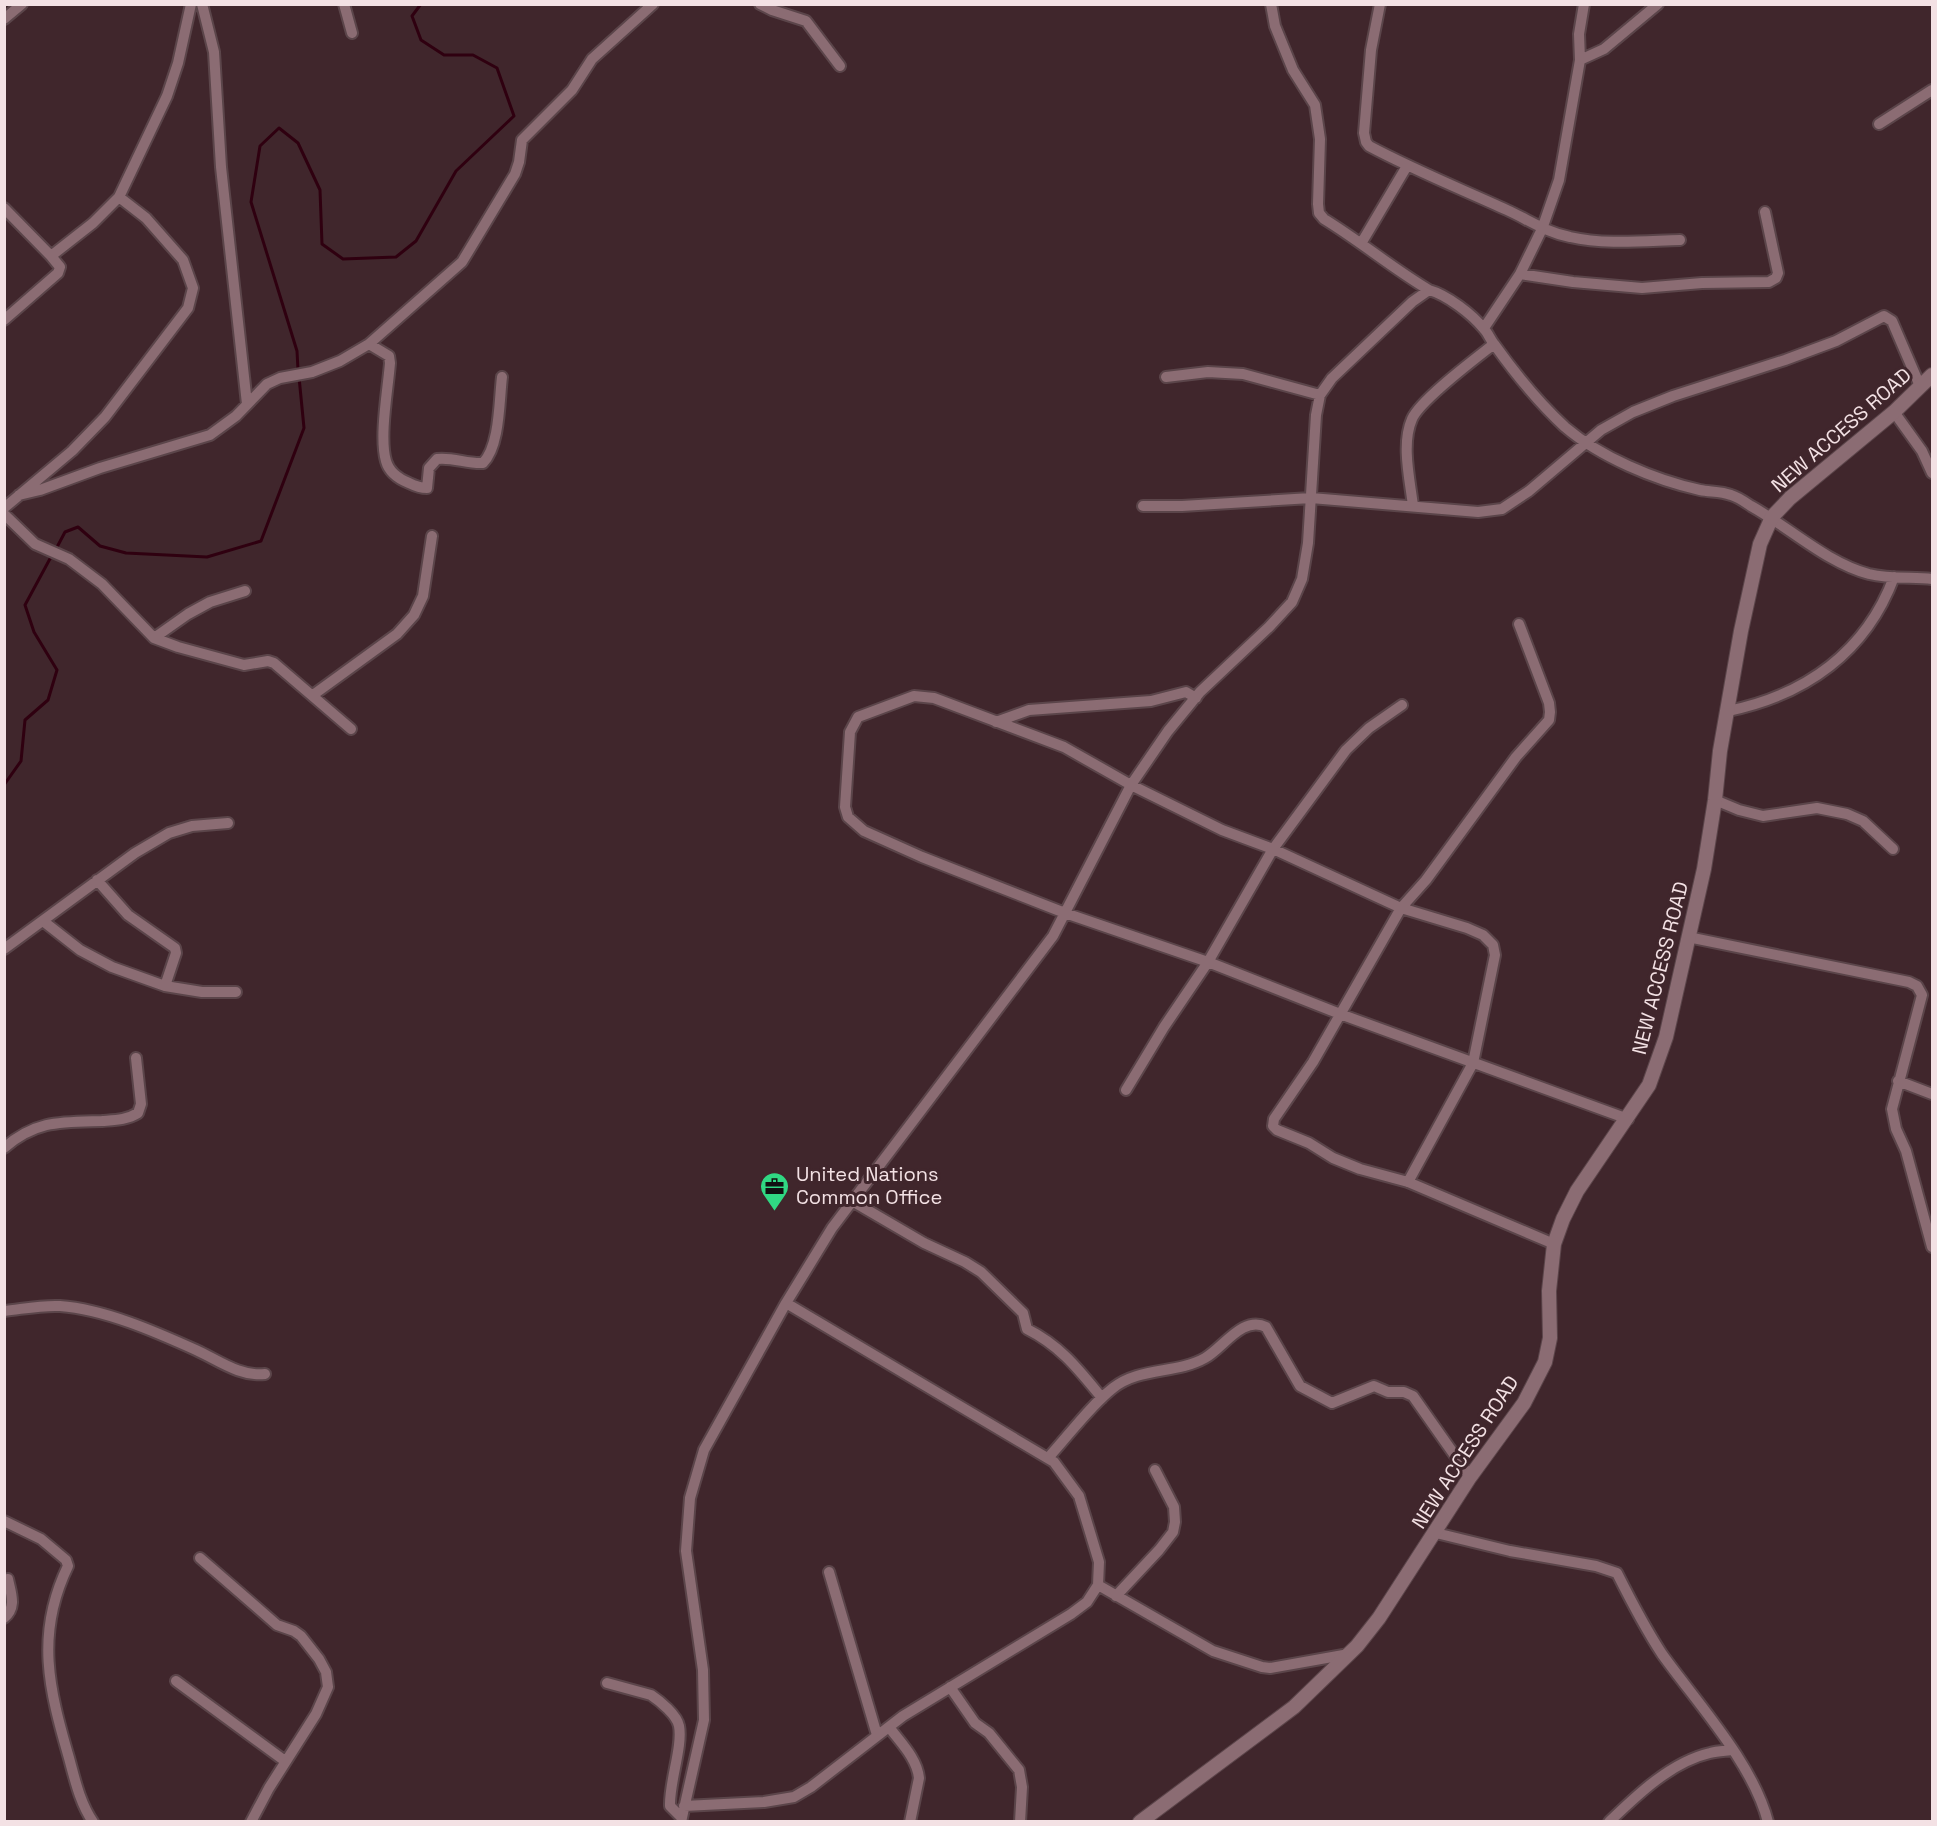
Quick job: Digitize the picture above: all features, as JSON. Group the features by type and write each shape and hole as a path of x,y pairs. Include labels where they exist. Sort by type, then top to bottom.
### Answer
{"main road":[{"name":"NEW ACCESS ROAD","path":"1142,1821 1294,1707 1349,1654 1379,1618 1470,1477 1524,1403 1545,1362 1550,1338 1549,1291 1554,1244 1563,1220 1577,1191 1649,1085 1666,1037 1704,869 1720,750 1741,630 1760,544 1772,517 1790,498 1894,412 1932,375"}],"street":[{"path":"4,19 22,4"},
{"path":"51,256 93,223 119,197 167,96 178,63 190,4"},
{"path":"202,4 214,52 221,167 247,404"},
{"path":"345,4 352,33"},
{"path":"19,495 210,435 222,428 267,384 280,378 312,372 340,361 369,344 462,262 515,174 522,140 572,90 592,59 653,4"},
{"path":"760,4 806,21 840,66"},
{"path":"1271,4 1275,26 1293,70 1315,105 1320,139 1318,204 1324,219 1362,242 1396,271 1448,298 1484,328 1494,344 1541,401 1565,427 1586,442 1641,471 1700,490 1732,495 1772,517 1808,543 1869,574 1932,579"},
{"path":"1380,4 1371,50 1364,133 1369,146 1407,166 1510,211 1542,229 1572,238 1599,241 1680,240"},
{"path":"1484,328 1520,274 1542,229 1558,180 1580,60 1579,33 1584,4"},
{"path":"1580,60 1611,43 1658,4"},
{"path":"1879,124 1932,90"},
{"path":"1362,242 1407,166"},
{"path":"4,508 72,451 105,417 188,308 193,288 183,260 146,218 119,197"},
{"path":"4,208 60,267 58,273 4,320"},
{"path":"1520,274 1573,282 1642,288 1702,283 1769,282 1776,278 1778,273 1765,212"},
{"path":"681,1820 704,1720 703,1671 686,1551 690,1498 704,1450 786,1303 821,1246 852,1201 1053,936 1131,785 1168,731 1196,698 1292,602 1302,579 1308,543 1313,439 1320,395 1332,378 1412,302 1429,290"},
{"path":"1143,506 1182,506 1311,498 1478,512 1502,508 1529,491 1586,442 1617,420 1673,396 1806,353 1836,341 1884,316 1892,321 1920,386"},
{"path":"369,344 389,356 383,427 386,461 391,472 401,480 415,486 427,488 429,468 437,459 447,458 472,464 483,463 489,457 494,440 502,377"},
{"path":"1413,506 1407,448 1412,418 1431,397 1494,344"},
{"path":"1166,377 1208,372 1243,374 1320,395"},
{"path":"1894,412 1922,451 1932,473"},
{"path":"4,514 35,544 69,559 102,584 154,638 178,647 244,664 274,663 351,729"},
{"path":"313,695 391,639 414,615 423,596 432,536"},
{"path":"1728,711 1757,705 1808,682 1833,665 1858,640 1875,616 1887,597 1894,577"},
{"path":"154,638 210,602 245,591"},
{"path":"1519,624 1549,703 1548,720 1516,757 1426,880 1401,909 1313,1062 1274,1119 1274,1126 1277,1130 1309,1143 1333,1158 1360,1169 1408,1182 1554,1244"},
{"path":"996,722 1029,710 1150,700 1186,692 1196,698"},
{"path":"1408,1182 1473,1063 1496,955 1493,945 1483,935 1467,928 1401,909 1273,849 1222,830 1131,785 1064,747 934,698 914,696 858,717 850,732 845,807 848,817 864,831 922,858 1065,913 1208,962 1340,1014 1473,1063 1628,1119"},
{"path":"1126,1090 1164,1027 1208,962 1273,849 1346,750 1369,728 1402,705"},
{"path":"1715,800 1738,810 1763,816 1817,808 1847,814 1863,821 1893,849"},
{"path":"4,949 135,853 169,833 192,826 228,823"},
{"path":"97,880 128,915 175,948 176,953 165,986"},
{"path":"43,921 92,958 165,986 202,992 236,992"},
{"path":"1688,937 1909,982 1917,986 1922,995 1892,1108 1896,1129 1906,1151 1932,1247"},
{"path":"4,1148 16,1137 33,1128 55,1122 131,1118 138,1113 141,1104 136,1059"},
{"path":"1898,1081 1932,1094"},
{"path":"852,1201 924,1243 981,1272 1023,1313 1027,1329 1047,1339 1071,1360 1102,1398"},
{"path":"684,1806 764,1802 794,1797 811,1787 889,1727 950,1687 1071,1614 1087,1602 1098,1585 1098,1562 1079,1496 1068,1478 1054,1462 786,1303"},
{"path":"4,1311 45,1306 81,1310 135,1324 213,1357 243,1373 265,1374"},
{"path":"1048,1458 1115,1386 1126,1380 1192,1364 1205,1358 1241,1329 1258,1323 1266,1327 1300,1386 1332,1403 1374,1386 1392,1394 1404,1392 1413,1396 1470,1477"},
{"path":"1116,1596 1173,1532 1174,1507 1155,1470"},
{"path":"4,1521 41,1539 66,1560 68,1566 61,1580 49,1624 48,1666 53,1701 83,1808 93,1821"},
{"path":"1436,1533 1510,1551 1596,1566 1617,1573 1648,1632 1733,1750 1756,1791 1768,1821"},
{"path":"200,1558 277,1625 301,1636 326,1672 328,1687 316,1714 285,1761 251,1821"},
{"path":"829,1572 877,1735"},
{"path":"4,1618 11,1612 14,1604 8,1579"},
{"path":"1098,1585 1212,1651 1262,1667 1270,1668 1349,1654"},
{"path":"176,1681 285,1761"},
{"path":"607,1683 651,1695 677,1720 680,1734 670,1806 681,1820"},
{"path":"950,1687 975,1723 988,1733 1019,1770 1022,1787 1020,1821"},
{"path":"889,1727 919,1771 910,1821"},
{"path":"1609,1821 1647,1788 1675,1768 1709,1753 1733,1750"}],"waterway":[{"path":"298,370 297,351 251,202 260,146 279,128 298,143 320,190 322,244 343,259 396,257 416,241 456,171 514,116 497,68 473,55 444,55 421,40 412,16 421,4"},
{"path":"56,549 65,532 78,527 100,546 126,553 207,557 261,541 304,428 299,377"},
{"path":"4,785 21,761 25,720 48,700 57,670 34,632 25,605 52,555"}],"place":[{"name":"United Nations Common Office","path":"775,1212"}]}
